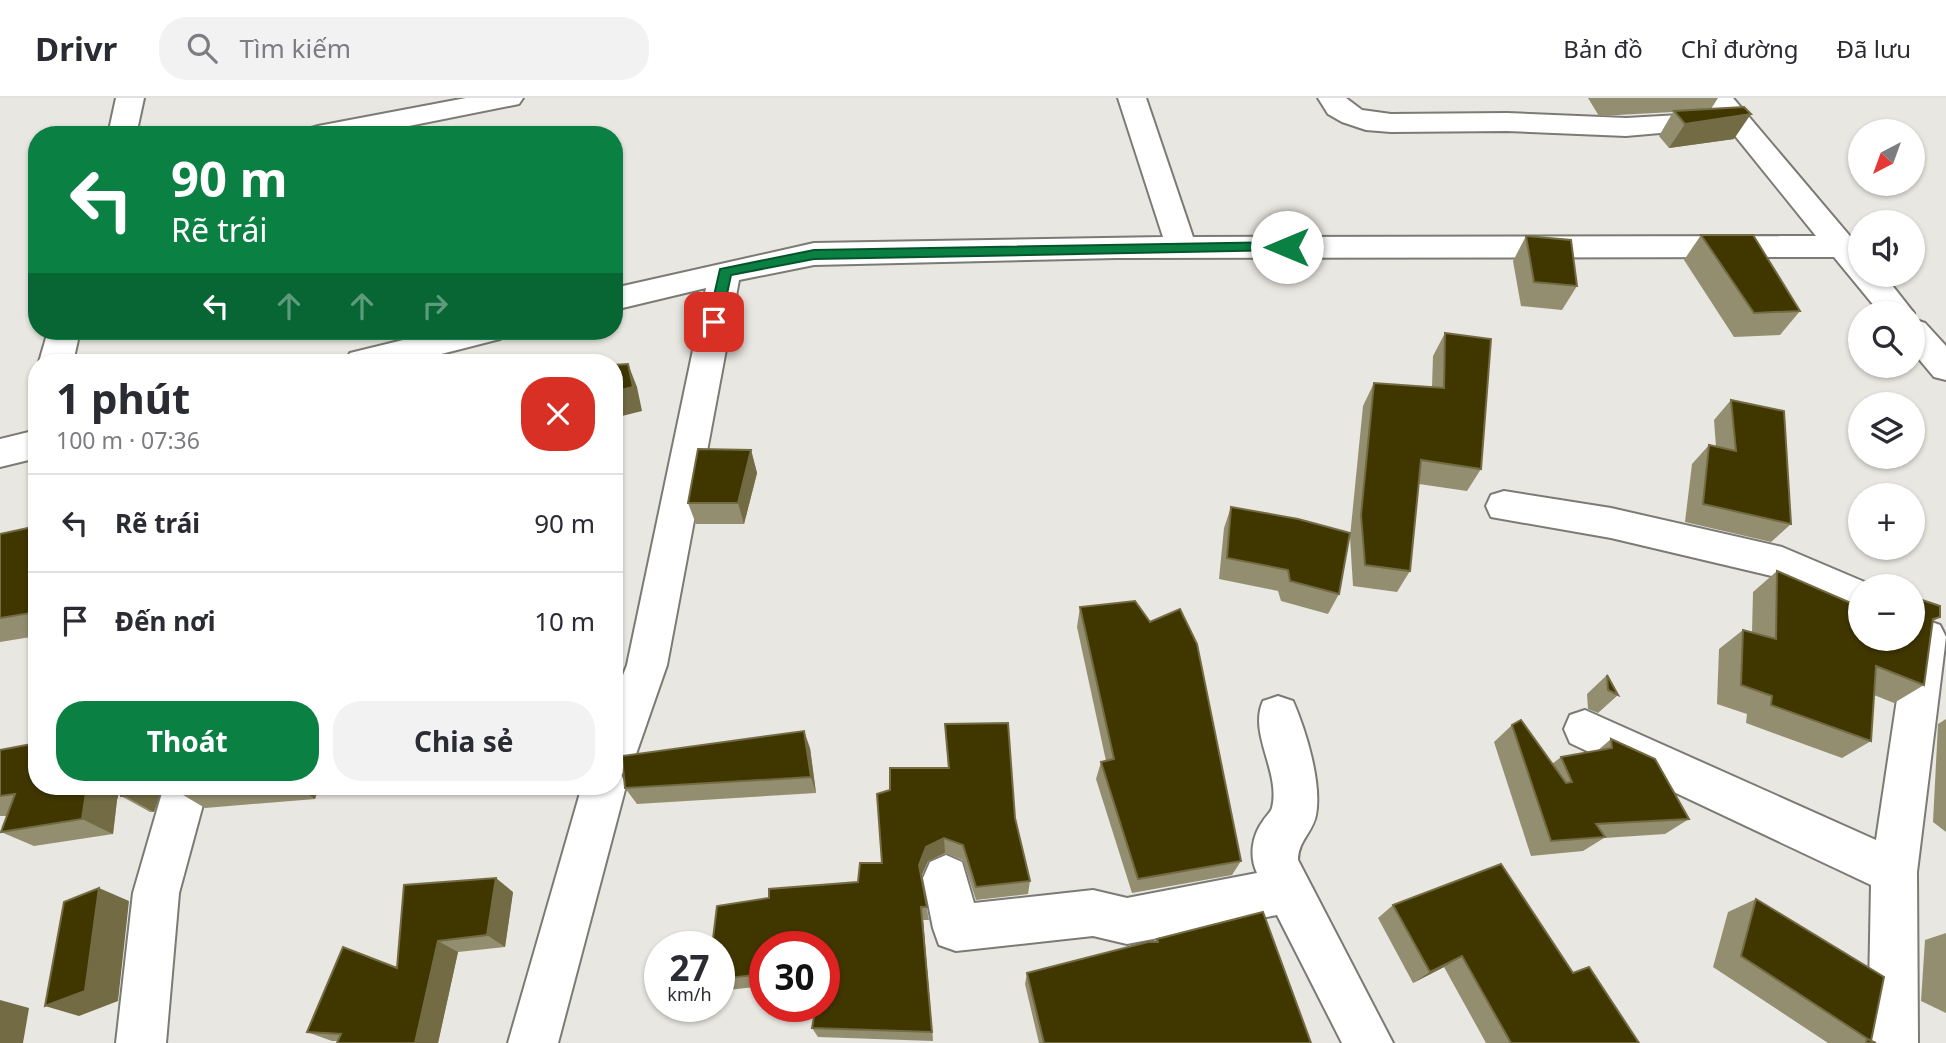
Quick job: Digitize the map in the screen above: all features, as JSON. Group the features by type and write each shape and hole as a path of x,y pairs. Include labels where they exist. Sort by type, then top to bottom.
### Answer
{"street":[{"path":"124,126 130,98"},
{"path":"364,126 509,98"},
{"path":"1132,98 1181,247"},
{"path":"1332,98 1338,108 1352,116 1366,121 1391,123 1507,122 1626,127 1706,120 1738,121"},
{"path":"1718,98 1848,254"},
{"path":"623,297 814,254 1181,247 1848,258"},
{"path":"623,732 647,665 725,272"},
{"path":"1876,287 1888,301"},
{"path":"395,354 451,340"},
{"path":"1925,344 1946,368"},
{"path":"0,453 28,446"},
{"path":"1504,506 1611,523 1782,563 1848,592"},
{"path":"1893,1043 1894,872 1929,622"},
{"path":"1278,715 1293,772 1294,815 1276,840 1275,863 1368,1043"},
{"path":"1585,729 1894,872"},
{"path":"141,1043 156,893 183,795"},
{"path":"533,1043 602,795"},
{"path":"946,878 956,928 1094,913 1127,921 1288,890"}],"building":[{"path":"1744,107 1751,114 1685,124 1674,111"},
{"path":"1701,235 1753,235 1800,311 1754,313"},
{"path":"1526,236 1571,240 1577,286 1534,282"},
{"path":"1445,333 1491,339 1481,469 1421,460 1410,571 1365,565 1361,515 1374,383 1444,388"},
{"path":"623,364 628,364 633,387 623,390"},
{"path":"1731,400 1784,411 1791,524 1703,504 1709,445 1736,451"},
{"path":"698,449 751,450 738,503 688,503"},
{"path":"1231,507 1298,519 1350,533 1339,594 1290,581 1288,570 1227,558"},
{"path":"28,528 28,613 0,618 0,534"},
{"path":"1777,571 1848,602 1848,651 1925,651 1925,601 1940,606 1940,617 1933,619 1924,685 1876,666 1871,741 1771,705 1772,696 1741,685 1743,630 1776,639"},
{"path":"1135,601 1150,622 1180,609 1197,644 1241,861 1138,879 1101,762 1114,759 1080,607"},
{"path":"1607,675 1618,695 1608,690"},
{"path":"1521,720 1566,783 1572,782 1561,757 1612,748 1611,739 1655,759 1689,819 1596,824 1605,837 1551,841 1512,725"},
{"path":"1008,723 1015,818 1030,881 976,887 963,845 944,838 926,847 919,865 927,907 921,907 932,1032 812,1028 813,1022 840,1022 840,931 749,931 749,976 735,977 735,931 714,931 717,906 769,898 769,889 858,882 860,863 882,863 877,794 890,790 890,768 949,768 945,724"},
{"path":"804,731 811,777 625,788 623,756"},
{"path":"28,745 28,795 86,795 82,819 1,832 15,794 0,796 0,750"},
{"path":"1501,864 1573,973 1589,967 1639,1043 1511,1043 1462,956 1430,972 1393,905"},
{"path":"496,878 487,935 438,941 415,1043 337,1043 341,1034 307,1032 343,947 397,968 404,885"},
{"path":"99,888 85,991 45,1006 64,902"},
{"path":"1756,899 1884,977 1871,1041 1741,956"},
{"path":"1263,912 1311,1043 1044,1043 1027,973 1148,942 1158,942 1157,939"}],"route":[{"path":"714,322 725,272 814,254 1287,247"}]}
